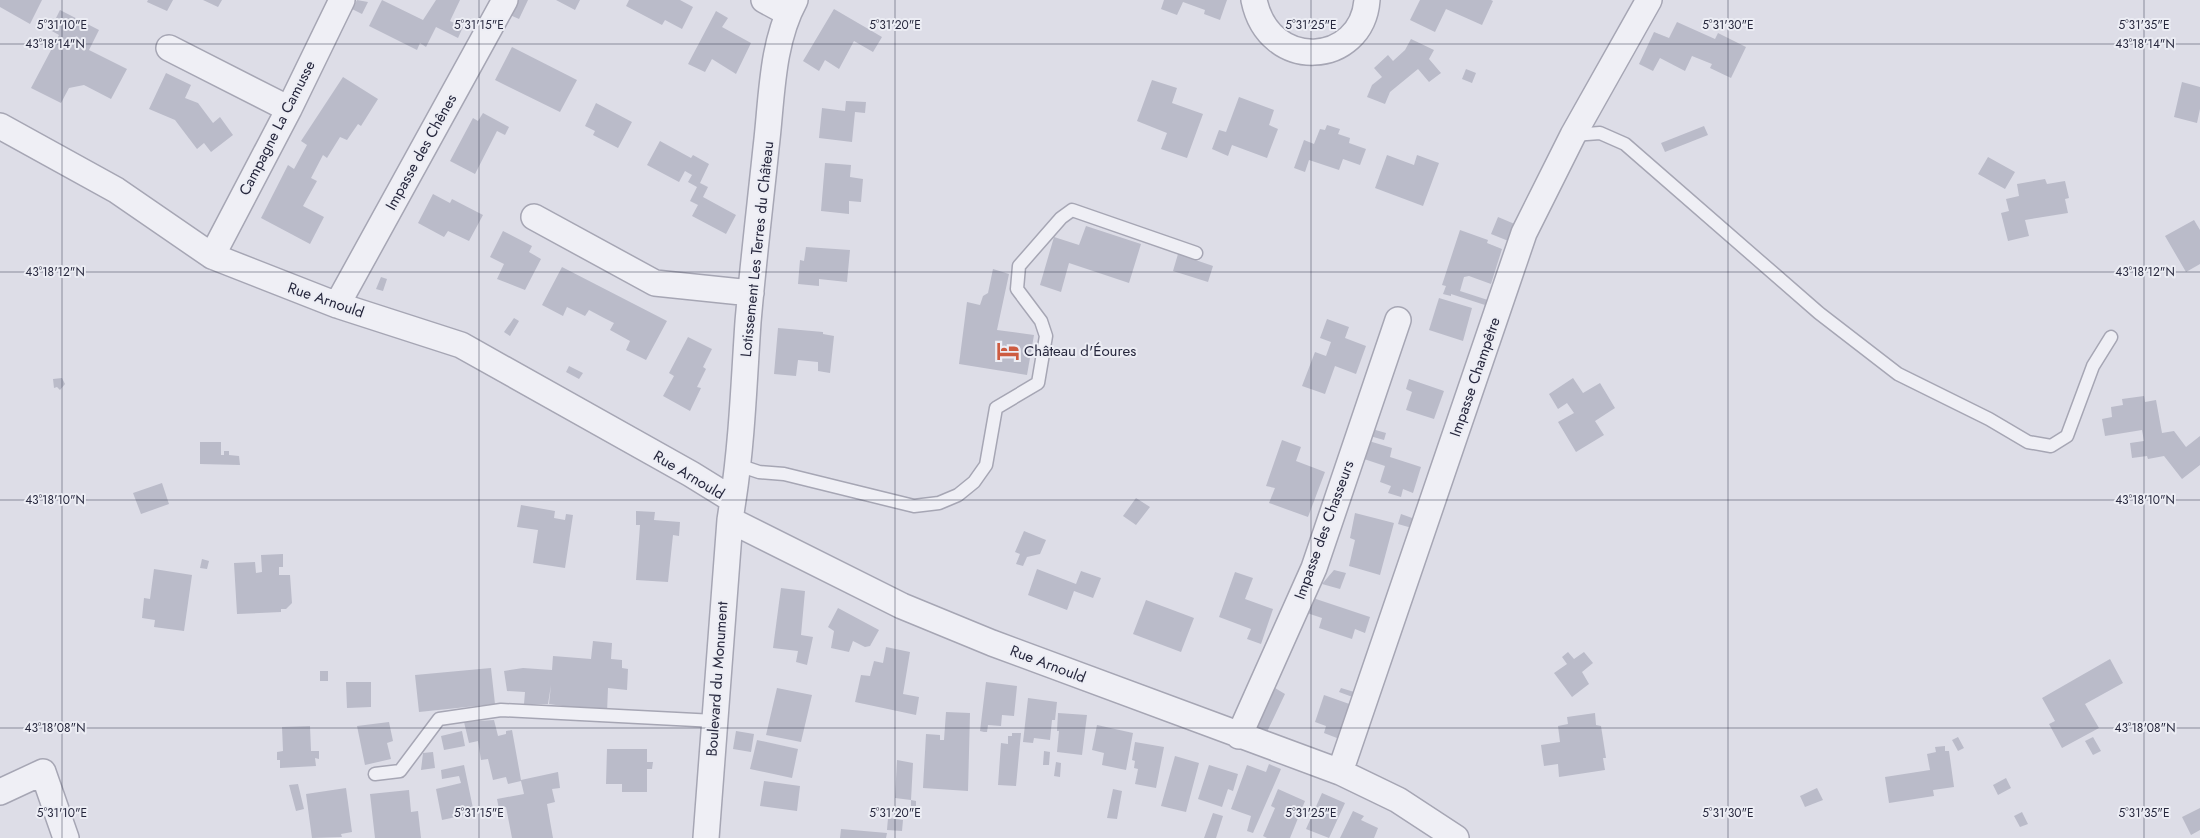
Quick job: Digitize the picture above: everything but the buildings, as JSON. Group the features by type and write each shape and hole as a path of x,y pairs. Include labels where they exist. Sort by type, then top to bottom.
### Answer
{"street":[{"name":"Campagne La Camusse","path":"212,256 289,109 342,0"},
{"name":"Impasse des Chênes","path":"337,305 505,0"},
{"path":"764,0 792,7"},
{"path":"1254,0 1259,20 1271,36 1287,48 1306,52 1326,51 1344,42 1358,28 1367,10 1367,0"},
{"name":"Impasse Champêtre","path":"1340,772 1524,233 1572,135 1649,0"},
{"name":"Lotissement Les Terres du Château","path":"731,510 738,465 750,293 776,58 779,42 792,7"},
{"path":"169,48 289,109"},
{"name":"Rue Arnould","path":"0,126 116,190 212,256 337,305 461,345 691,474 731,510 902,606 992,643 1340,772 1398,800 1423,829 1456,838"},
{"path":"534,217 655,283 750,293"},
{"name":"Impasse des Chasseurs","path":"1239,736 1314,568 1398,320"},
{"name":"Boulevard du Monument","path":"706,838 731,510"},
{"path":"0,792 43,772 66,838"}],"lane":[{"path":"1572,135 1600,133 1625,144 1819,313 1898,374 1989,419 2028,442 2051,446 2067,436 2093,366 2111,337"},
{"path":"738,465 759,472 784,474 914,506 939,503 958,495 974,482 986,465 996,408 1038,383 1046,336 1041,321 1017,289 1019,266 1061,218 1072,210 1196,253"},
{"path":"375,774 400,771 439,719 501,710 714,721"}],"place":[{"name":"Château d'Éoures","path":"1008,351"}]}
